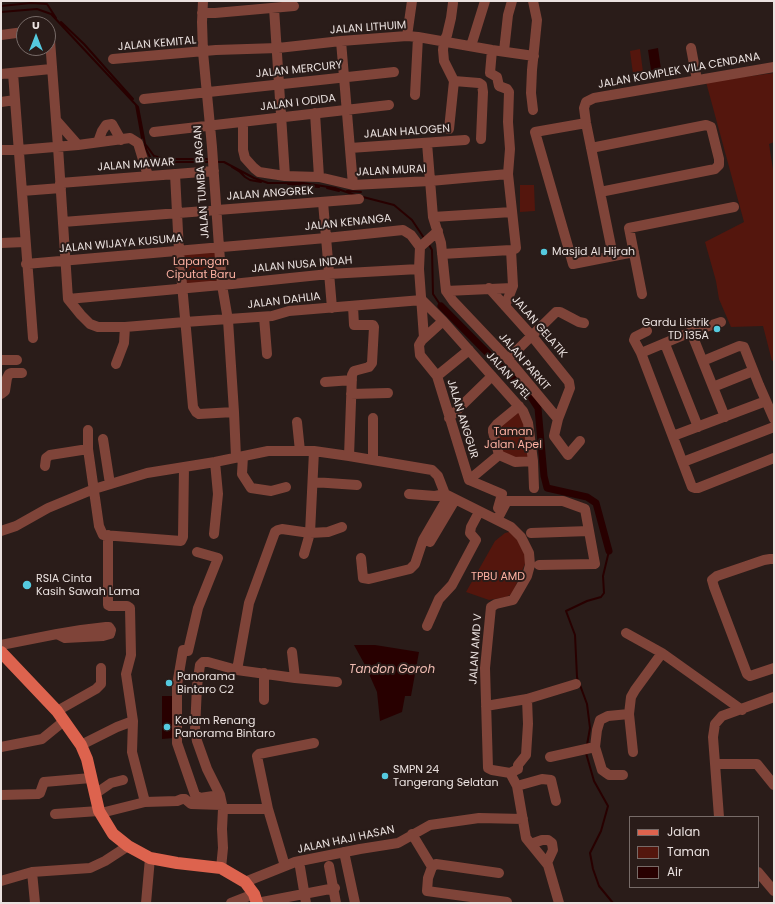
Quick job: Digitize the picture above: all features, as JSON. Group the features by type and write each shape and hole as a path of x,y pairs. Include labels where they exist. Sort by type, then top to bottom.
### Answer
{"main road":[{"path":"1,652 60,716 82,745 100,812 113,834 128,846 150,858 221,868 244,882 256,899"}],"street":[{"name":"JALAN TUMBA BAGAN","path":"203,1 203,52 214,168 222,285 228,320 234,412 242,474 251,488 271,492 286,487"},
{"path":"407,36 412,1"},
{"path":"471,46 484,1"},
{"path":"504,51 508,15 512,1"},
{"path":"533,110 531,81 537,20 534,1"},
{"path":"449,129 454,81 444,61 444,41 451,18 453,2"},
{"path":"202,13 294,6"},
{"path":"274,8 278,48 285,176"},
{"path":"1,35 16,33"},
{"name":"JALAN LITHUIM","path":"203,52 278,48 407,36 534,56"},
{"path":"414,95 418,37"},
{"path":"341,41 348,109 353,185"},
{"path":"691,48 697,80"},
{"path":"492,50 490,73 497,77 499,86 507,89 509,92 508,122 510,148 508,174 512,212 513,280 512,288 505,306"},
{"name":"JALAN KEMITAL","path":"113,59 203,52"},
{"path":"51,56 68,298"},
{"name":"JALAN KOMPLEK VILA CENDANA","path":"612,256 586,123 586,102 594,98 774,67"},
{"path":"1,74 51,69"},
{"name":"JALAN MERCURY","path":"144,99 394,72"},
{"path":"13,73 26,264 33,338"},
{"path":"454,81 479,83 482,85 481,139"},
{"path":"1,102 15,100"},
{"name":"JALAN I ODIDA","path":"154,132 389,105"},
{"path":"315,113 319,178"},
{"path":"56,120 78,145"},
{"name":"JALAN MURAI","path":"243,122 243,150 245,158 259,172 285,176 319,178 353,185 430,181 508,174"},
{"path":"586,123 535,132 573,264 634,252"},
{"path":"98,142 106,125 112,124 121,140"},
{"path":"591,148 706,125 711,127 719,159 719,165 715,169 600,192"},
{"path":"1,150 58,147 130,138 138,143 148,176"},
{"name":"JALAN HALOGEN","path":"350,148 465,140"},
{"path":"427,143 435,234 442,254 446,291 512,288"},
{"name":"JALAN MAWAR","path":"22,191 61,185 175,174 214,168"},
{"path":"175,174 179,251 194,410 199,414 234,412"},
{"name":"JALAN ANGGREK","path":"63,222 359,199"},
{"path":"323,202 332,308"},
{"path":"642,294 629,228 734,207"},
{"path":"433,217 512,212"},
{"name":"JALAN KENANGA","path":"219,247 403,230 411,235 422,246"},
{"path":"422,300 419,269 422,246 435,234"},
{"path":"1,243 25,242"},
{"name":"JALAN WIJAYA KUSUMA","path":"26,264 219,247"},
{"path":"442,254 513,250"},
{"name":"JALAN NUSA INDAH","path":"68,298 329,274 419,269"},
{"name":"JALAN GELATIK","path":"489,288 532,336 569,382 570,388 558,419"},
{"name":"JALAN PARKIT","path":"446,291 453,301 508,359 558,419"},
{"name":"JALAN DAHLIA","path":"68,298 80,315 90,324 98,327 125,328 185,322 264,317 289,311 422,300"},
{"name":"JALAN APEL","path":"422,300 443,321 519,406 527,417 533,460 534,488"},
{"name":"JALAN ANGGUR","path":"422,300 424,338 420,345 420,356 437,376 469,480"},
{"path":"349,456 353,372 369,367 372,363 374,327 373,325 354,325 353,306"},
{"path":"508,359 556,312 560,312 581,323 584,323"},
{"path":"264,317 267,354"},
{"path":"424,338 443,321"},
{"path":"640,353 691,332 721,322"},
{"path":"116,364 124,343 125,328"},
{"path":"647,331 634,339 692,487 695,488 774,458"},
{"path":"691,332 725,417"},
{"path":"665,344 698,427"},
{"path":"703,361 743,346 774,419"},
{"path":"437,376 468,350"},
{"path":"1,360 18,360"},
{"path":"713,387 753,371"},
{"path":"1,394 5,391 9,374 22,373"},
{"path":"449,418 492,376"},
{"path":"325,382 352,380"},
{"path":"351,394 388,393"},
{"path":"673,436 766,401"},
{"path":"499,455 493,429 519,406"},
{"path":"373,418 373,460"},
{"path":"558,419 554,436 568,455 580,441"},
{"path":"297,422 300,451"},
{"path":"683,462 774,427"},
{"path":"88,430 87,442 98,526 103,535 179,542 183,537 184,467"},
{"path":"103,439 110,484"},
{"path":"45,466 47,457 50,455 88,449"},
{"path":"1,531 16,526 48,508 110,484 147,473 215,462 268,451 314,451 432,470 438,476 449,497"},
{"path":"304,554 310,533 314,451"},
{"path":"499,455 515,462 533,460"},
{"path":"495,519 502,494 469,480 499,455"},
{"path":"214,534 218,494 215,462"},
{"path":"313,482 357,485"},
{"path":"409,494 449,497"},
{"path":"430,542 449,497"},
{"path":"361,558 363,578 369,579 410,569 415,564 423,540 449,497"},
{"name":"JALAN AMD V","path":"449,497 511,527 521,537 529,553 530,565 527,576 513,600 496,604 491,607 485,668 488,768 510,773"},
{"path":"495,519 507,501 564,501 585,509 595,564 539,565"},
{"path":"427,626 439,599 452,585 476,540 470,533 471,527 479,512"},
{"path":"237,670 249,603 275,532 282,529 310,533 328,532 342,527"},
{"path":"531,533 589,531"},
{"path":"108,535 108,605 127,606 130,608 131,654 126,674 133,721 132,752 145,802"},
{"path":"197,552 218,558 198,608 188,651 183,650 177,685 177,743 195,795 200,798 222,803 268,809"},
{"path":"774,559 764,560 717,576 712,580 712,583 747,674 750,676 774,668"},
{"path":"626,633 662,653 744,709"},
{"path":"1,645 57,634"},
{"path":"292,652 295,678"},
{"path":"633,752 629,714 631,697 662,653"},
{"path":"221,868 223,848 222,803 197,741 195,730 197,686 200,665 203,662 208,662 237,670 338,682"},
{"path":"1,747 42,739 60,716 96,690 101,684 101,668"},
{"path":"264,673 264,700"},
{"path":"486,706 527,699 576,684"},
{"path":"719,816 713,737 714,729 722,716 774,697"},
{"path":"527,699 528,724 526,755 518,765 518,769 510,773 517,786 524,819 526,838 548,865 558,903"},
{"path":"731,713 732,702"},
{"path":"589,748 600,720 608,716 629,714"},
{"path":"82,745 133,721"},
{"path":"285,866 268,809 256,756 259,754 314,742"},
{"path":"550,757 589,748"},
{"path":"589,748 602,770 609,774 623,774"},
{"path":"716,764 757,764 774,785"},
{"path":"1,795 38,794 40,793 44,782 91,778"},
{"path":"517,786 542,779 550,780 556,801"},
{"path":"94,794 111,783 122,780"},
{"path":"55,814 100,812 145,802 177,801 182,799 191,804 222,803"},
{"name":"JALAN HAJI HASAN","path":"244,882 295,862 398,843 430,825 479,818 524,819"},
{"path":"412,834 432,867"},
{"path":"531,844 542,840 548,840 552,843 553,850 547,863"},
{"path":"1,881 32,872 90,868 105,862 128,846"},
{"path":"344,852 355,903"},
{"path":"146,903 150,858"},
{"path":"499,873 436,864 432,867 428,878 427,891 507,902"},
{"path":"330,866 336,903"},
{"path":"300,867 305,898"},
{"path":"32,872 35,903"},
{"path":"759,873 774,890"},
{"path":"230,903 256,899 305,898 334,888"}],"green space":[{"path":"640,49 643,72 633,74 630,51"},
{"path":"774,73 774,142 769,144 774,176 774,360 772,361 763,326 731,327 719,299 716,281 705,242 744,222 706,82"},
{"path":"520,185 534,185 535,211 520,212"},
{"name":"Lapangan Ciputat Baru","path":"217,249 220,283 184,286 181,253"},
{"name":"Taman Jalan Apel","path":"519,406 533,461 499,455 493,432"},
{"name":"TPBU AMD","path":"513,531 527,559 512,594 506,597 489,600 466,592 495,541 505,533"}],"water":[{"path":"658,48 661,69 651,70 648,50"},
{"name":"Tandon Goroh","path":"354,645 375,645 419,652 411,696 405,696 402,712 380,721 377,692"},
{"name":"Kolam Renang Panorama Bintaro","path":"162,696 173,696 174,738 162,739"}],"waterway":[{"path":"1,6 31,3 47,4 55,16"},
{"path":"1,12 37,9 51,14 138,107 146,149 151,159 164,162 209,162"},
{"path":"61,22 84,44 133,99"},
{"path":"136,105 142,138"},
{"path":"146,145 154,156 165,159 209,159"},
{"path":"215,162 224,162 254,178 268,183 303,183 335,188 355,195"},
{"path":"232,167 250,180 261,182"},
{"path":"288,184 319,187"},
{"path":"327,188 339,191"},
{"path":"347,191 361,192"},
{"path":"363,197 394,205 412,220 424,238"},
{"path":"428,243 432,250 433,294 441,306"},
{"path":"441,306 531,397 538,408 544,476 547,488 587,497 596,503 609,551"},
{"path":"578,681 575,635 566,611 587,601 601,597 604,593 603,576 609,551"},
{"path":"580,685 587,704 590,728 587,745"},
{"path":"586,753 594,781 608,806 601,831 590,853 593,869 599,886 613,903"}],"place":[{"name":"Masjid Al Hijrah","path":"544,252"},
{"name":"Gardu Listrik TD 135A","path":"717,329"},
{"name":"RSIA Cinta Kasih Sawah Lama","path":"27,585"},
{"name":"Panorama Bintaro C2","path":"169,683"},
{"name":"Kolam Renang Panorama Bintaro","path":"167,727"},
{"name":"SMPN 24 Tangerang Selatan","path":"385,776"}]}
